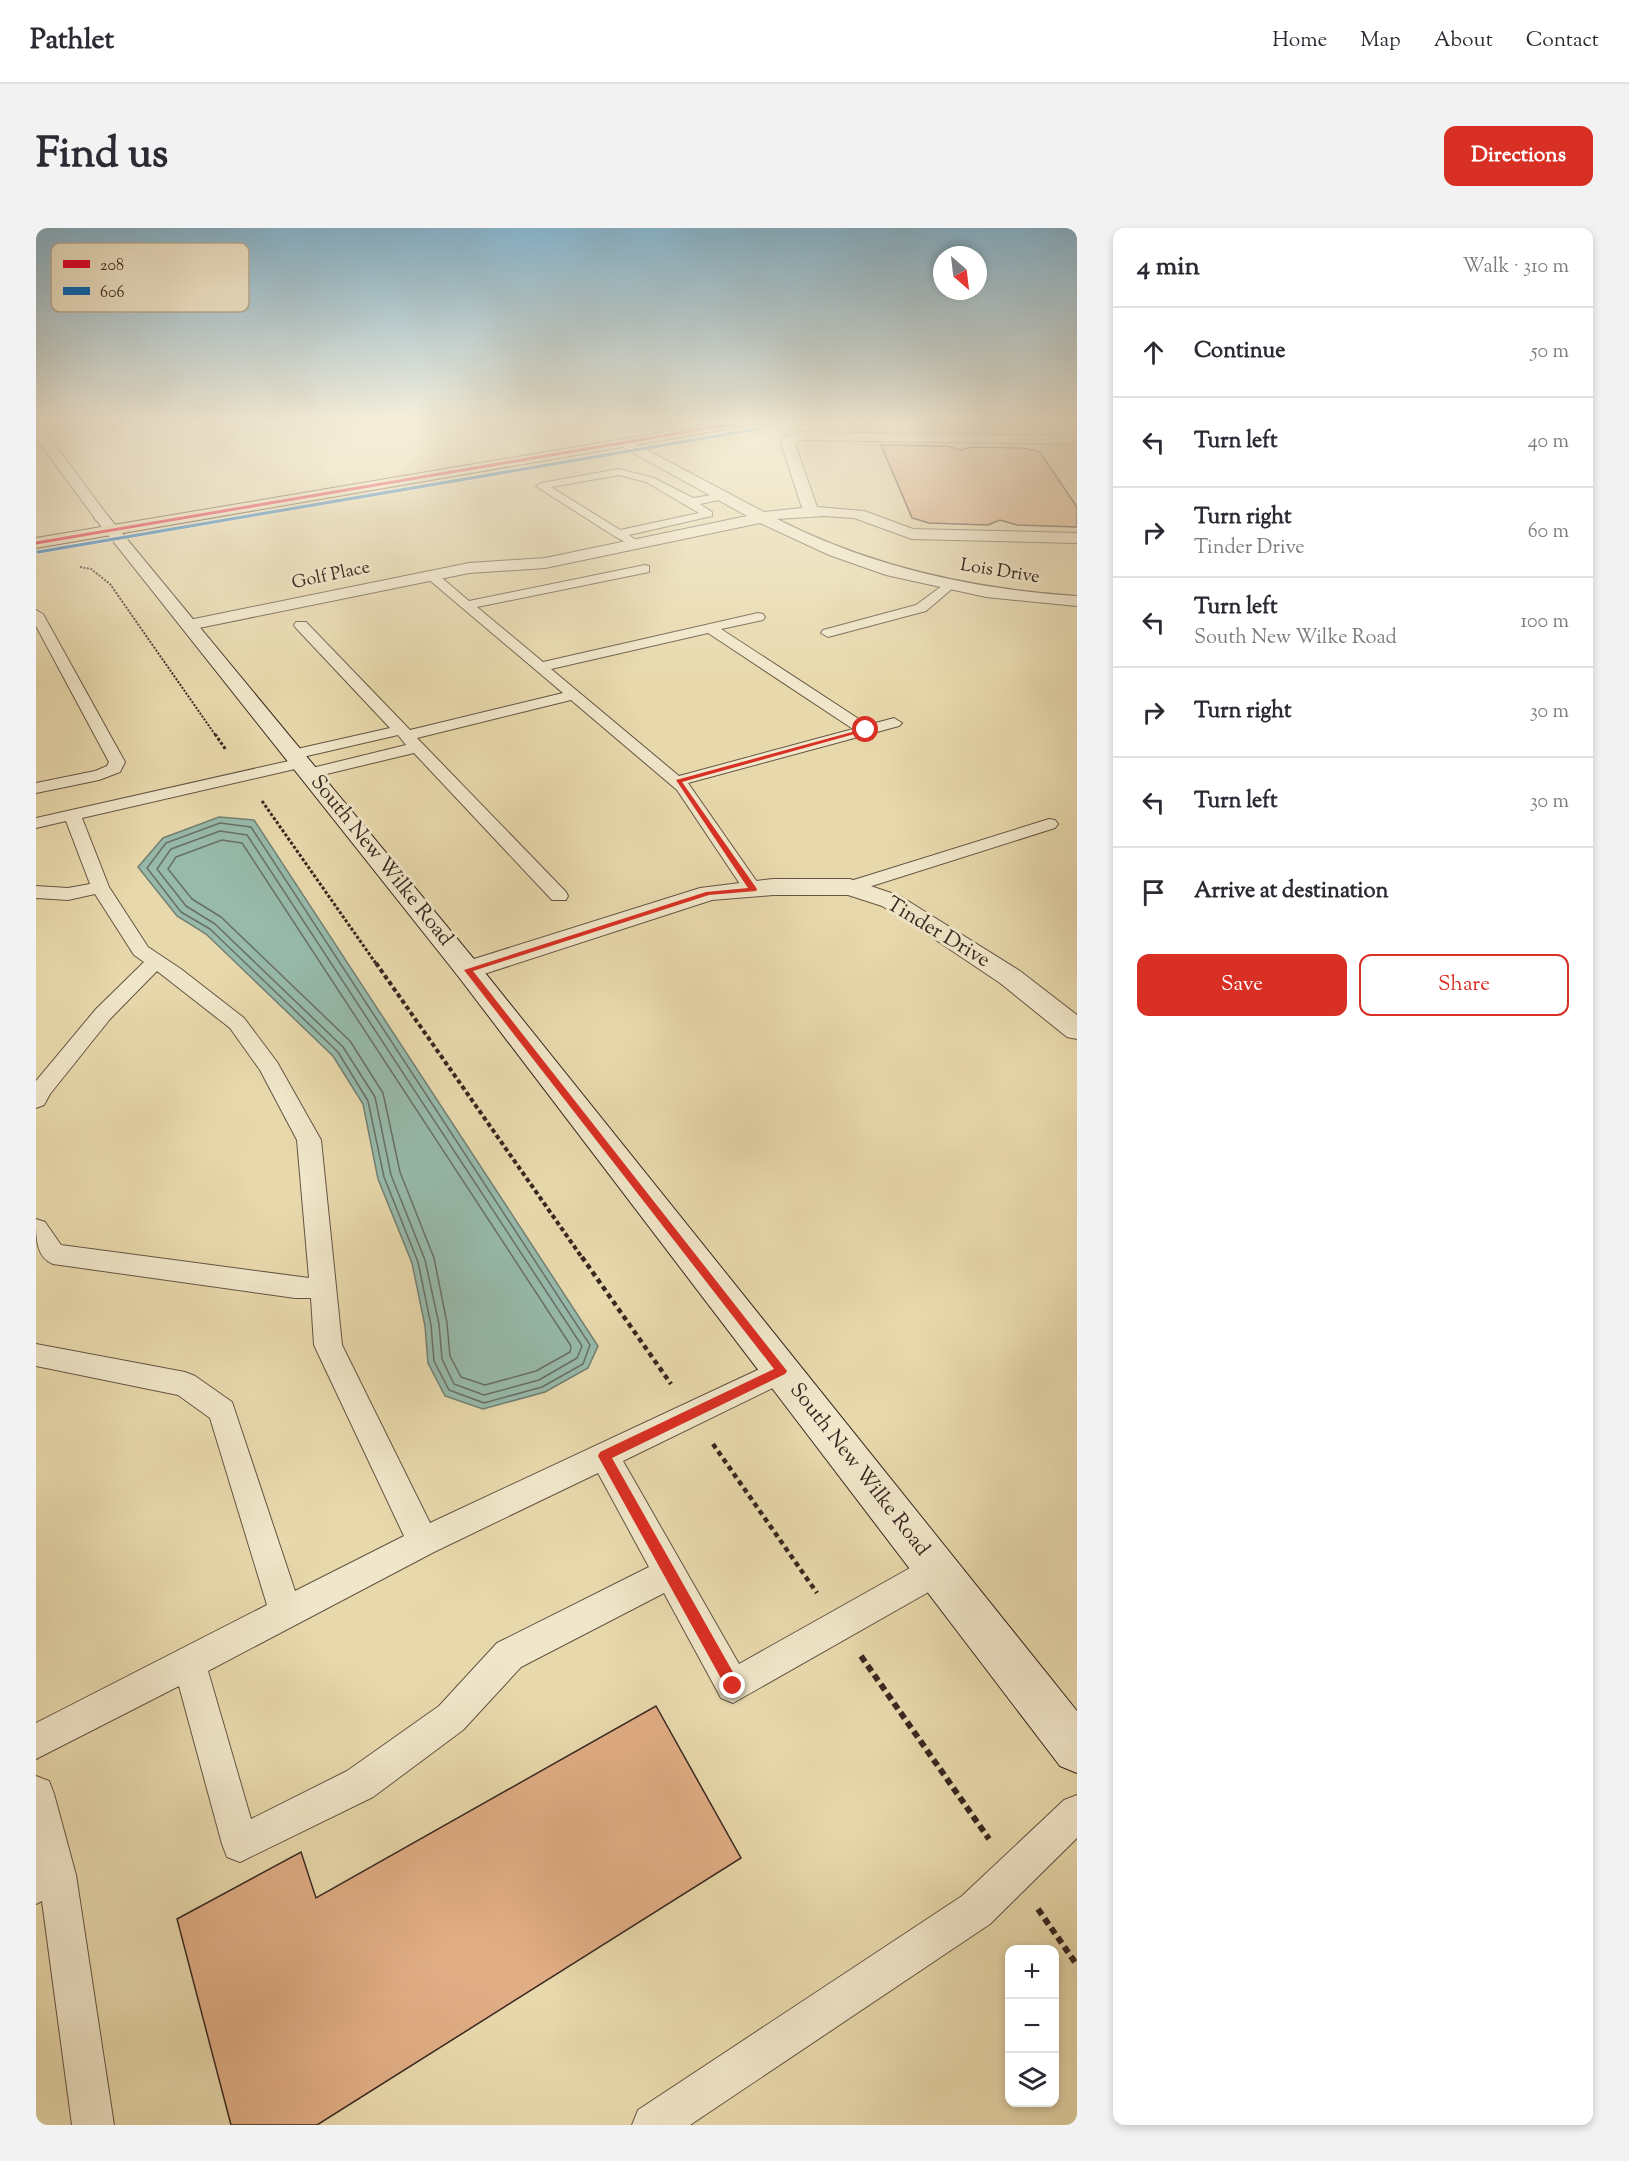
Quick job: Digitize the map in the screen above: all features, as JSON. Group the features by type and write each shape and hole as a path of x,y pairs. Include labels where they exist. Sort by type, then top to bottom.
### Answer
{"main road":[{"path":"36,543 107,524 194,509"},
{"path":"36,529 107,524 205,509"}],"street":[{"name":"South New Wilke Road","path":"94,509 468,970 1077,1749"},
{"name":"Lois Drive","path":"748,509 836,552 866,563 950,584 1025,597 1077,602"},
{"name":"Golf Place","path":"189,625 490,565 524,566 545,563 764,517 811,511 863,516 894,530 912,534 1077,538"},
{"name":"Tinder Drive","path":"468,970 709,893 753,889 850,887 891,901 927,922 1010,977 1077,1030"}],"lane":[{"path":"577,509 636,544"},
{"path":"618,534 708,514 700,509"},
{"path":"467,605 645,569"},
{"path":"431,576 678,781 753,889"},
{"path":"828,633 921,608 950,584"},
{"path":"36,614 117,762 114,769 99,775 36,788"},
{"path":"540,667 758,617"},
{"path":"301,625 559,896"},
{"path":"710,628 866,730"},
{"path":"36,824 302,764 575,695"},
{"path":"678,781 894,723"},
{"path":"302,764 408,737"},
{"path":"72,815 100,886 141,951 237,1023 269,1067 309,1140 328,1346 423,1542"},
{"path":"850,887 1049,824"},
{"path":"36,892 68,894 100,886"},
{"path":"36,1100 40,1090 103,1014 156,961"},
{"path":"36,1229 53,1254 295,1288 323,1288"},
{"path":"36,1355 185,1384 222,1411 286,1613"},
{"path":"36,1743 423,1542 782,1371"},
{"path":"604,1456 733,1686 937,1570"},
{"path":"189,1663 240,1844 360,1784 451,1718 509,1655 670,1573"},
{"path":"36,1794 47,1880 93,2125"},
{"path":"653,2125 976,1910 1077,1813"}],"path":[{"path":"73,565 91,569 110,584 1077,1965"}],"water":[{"path":"219,817 254,820 598,1346 588,1368 545,1392 483,1409 445,1396 428,1363 425,1326 412,1263 378,1179 363,1104 333,1056 206,934 177,916 138,867 163,838"}],"building":[{"path":"908,509 1077,509 1077,527 1017,525 1000,520 988,525 929,523 912,518"},
{"path":"656,1706 741,1858 317,2125 231,2125 177,1919 301,1852 316,1898"}],"transit line":[{"name":"208","path":"36,543 238,509"},
{"name":"606","path":"38,552 292,509"}],"route":[{"path":"733,1686 604,1456 782,1371 468,970 709,893 753,889 678,781 866,730"}]}
